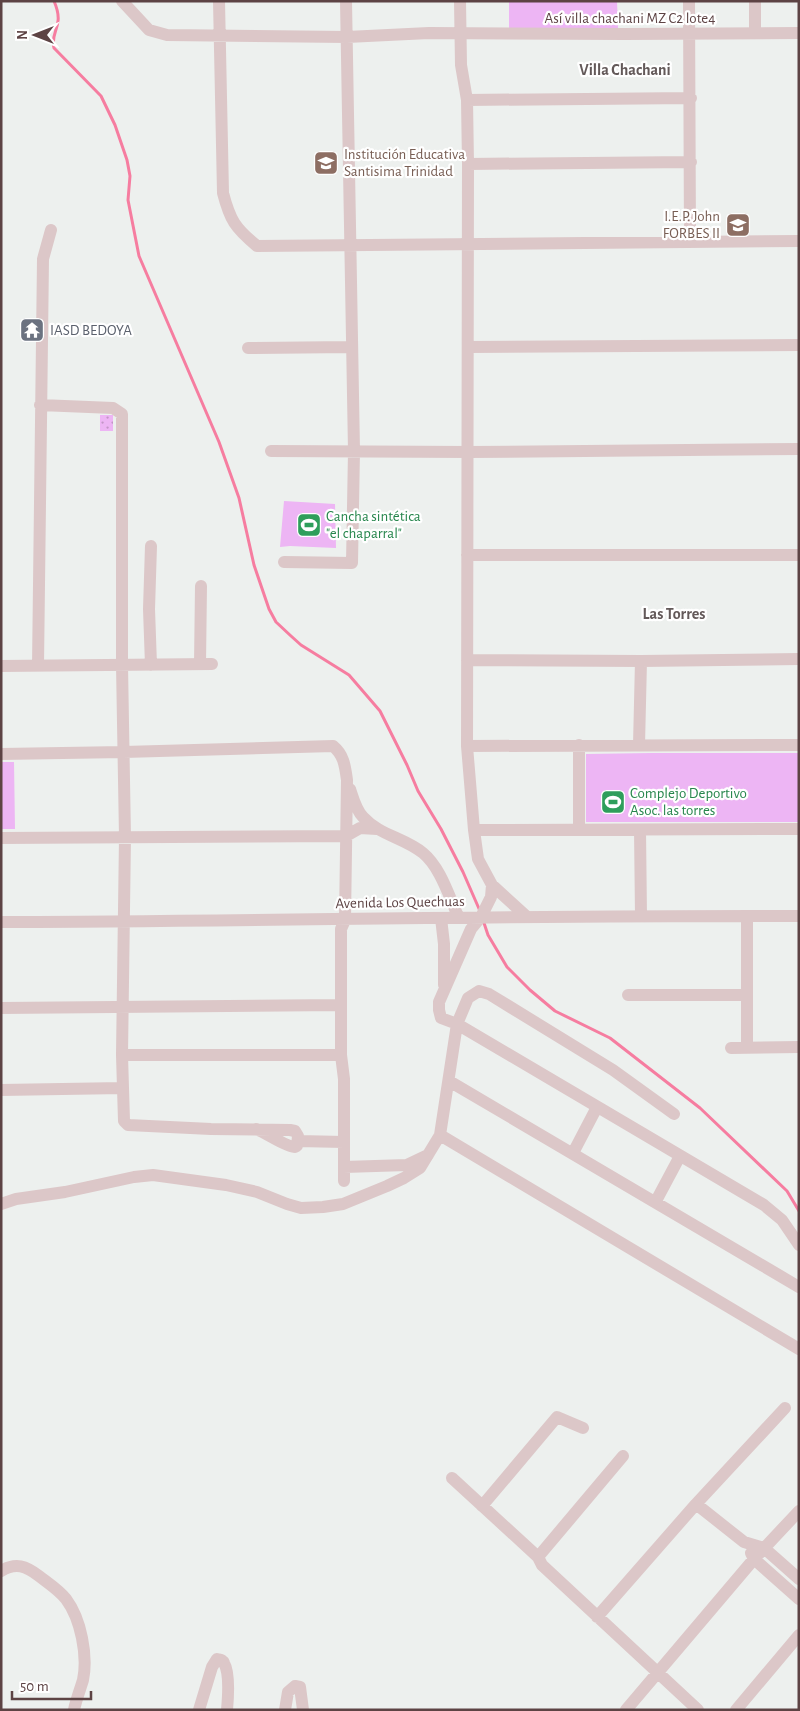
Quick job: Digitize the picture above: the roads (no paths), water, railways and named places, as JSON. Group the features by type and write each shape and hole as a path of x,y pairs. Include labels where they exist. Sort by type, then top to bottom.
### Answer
{"street":[{"name":"Así villa chachani MZ C2 lote4","path":"122,1 149,30 167,35 347,37 429,33 690,34 799,32"},
{"path":"219,1 223,193 228,213 238,229 257,246 799,241"},
{"path":"284,562 352,563 354,450 346,1"},
{"path":"460,1 461,66 467,100 469,347 467,660 468,746 474,830 478,859 492,885 526,916"},
{"path":"690,1 690,242"},
{"path":"754,1 755,33"},
{"path":"467,100 691,98"},
{"path":"468,164 691,162"},
{"path":"38,666 43,259 50,230"},
{"path":"469,347 799,345"},
{"path":"248,348 352,347"},
{"path":"40,405 113,408 122,414 122,665 125,837 122,1056 124,1121 128,1125 256,1129 277,1139 288,1147 295,1147 298,1141 344,1142"},
{"path":"272,451 469,452 799,449"},
{"path":"151,546 149,609 151,664"},
{"path":"468,555 799,555"},
{"path":"1,666 206,664 201,586"},
{"path":"467,660 641,661 799,659"},
{"path":"639,746 641,661"},
{"path":"579,745 579,830"},
{"path":"468,746 799,745"},
{"path":"1,754 333,746 340,752 356,805 363,817 377,829"},
{"path":"344,1181 344,1079 341,1056 341,929 346,920 347,780"},
{"path":"1,838 346,836 360,828 377,829 397,837 423,853 438,874 459,918"},
{"path":"474,830 799,829"},
{"path":"640,830 641,916"},
{"path":"492,885 491,897 482,917 471,929 444,991 439,1010 441,1018 457,1024 764,1205 782,1220 799,1245"},
{"name":"Avenida Los Quechuas","path":"1,922 346,920 526,916 799,916"},
{"path":"746,916 747,1047"},
{"path":"440,918 444,944 444,991"},
{"path":"1,1204 16,1199 153,1175 257,1192 300,1208 343,1204 365,1196 404,1178 420,1168 440,1135 457,1024 468,998 474,993 483,991 613,1070 674,1114"},
{"path":"628,995 746,995"},
{"path":"1,1008 341,1005"},
{"path":"731,1048 799,1047"},
{"path":"122,1056 341,1056"},
{"path":"449,1081 656,1201 799,1287"},
{"path":"1,1090 123,1088"},
{"path":"573,1153 597,1107"},
{"path":"440,1135 799,1348"},
{"path":"344,1167 407,1165 428,1155"},
{"path":"656,1201 680,1156"},
{"path":"597,1617 696,1504 785,1408"},
{"path":"482,1506 557,1417 583,1428"},
{"path":"538,1558 623,1456"},
{"path":"452,1478 538,1558 542,1565 597,1617 698,1710"},
{"path":"696,1504 744,1542 754,1559 799,1599"},
{"path":"626,1710 754,1559 799,1511"},
{"path":"744,1542 764,1548 799,1579"},
{"path":"1,1571 13,1565 28,1568 59,1592 71,1606 80,1628 84,1652 83,1680 74,1710"},
{"path":"736,1710 799,1635"},
{"path":"199,1710 212,1667 217,1659 225,1663 227,1710"},
{"path":"284,1710 288,1692 294,1686 300,1687 303,1710"}],"waterway":[{"path":"54,1 58,11 54,48 101,96 115,125 127,160 130,176 128,200 139,256 219,442 239,498 254,565 269,609 276,622 301,645 349,675 380,711 418,791 441,829 463,872 480,911"},
{"path":"483,920 488,935 507,967 530,990 555,1011 610,1038 700,1108 787,1191 799,1211"}],"place":[{"name":"Institución Educativa Santisima Trinidad","path":"326,163"},
{"name":"I.E.P. John FORBES II","path":"738,225"},
{"name":"IASD BEDOYA","path":"32,330"},
{"name":"Cancha sintética \"el chaparral\"","path":"309,525"},
{"name":"Complejo Deportivo Asoc. las torres","path":"613,802"}],"district":[{"name":"Villa Chachani","path":"625,69"},
{"name":"Las Torres","path":"674,613"}]}
